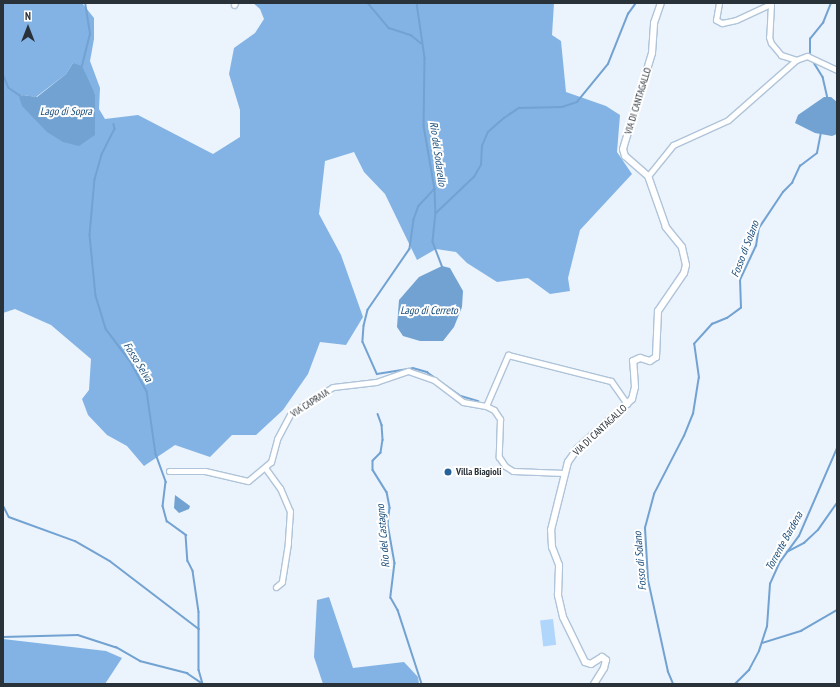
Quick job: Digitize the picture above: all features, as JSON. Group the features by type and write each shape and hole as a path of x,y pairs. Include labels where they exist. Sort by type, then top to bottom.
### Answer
{"street":[{"name":"VIA DI CANTAGALLO","path":"594,684 604,668 606,660 602,658 591,664 585,662 559,605 559,565 552,547 551,530 564,473 577,449 632,399 635,387 633,361 640,358 650,360 656,357 658,311 684,273 686,265 682,247 666,227 648,176 625,156 623,149 652,53 654,23 661,3"},
{"path":"719,3 716,20 722,22 736,20 771,4 769,31 772,43 781,55 796,60"},
{"path":"648,176 673,145 728,120 796,60 807,56 837,70"},
{"path":"564,473 513,470 505,466 500,457 498,445 500,419 494,410 486,406 508,355 611,381 627,404"},
{"name":"VIA CAPRAIA","path":"266,469 271,462 283,424 291,413 333,387 376,382 408,371 434,380 463,402 486,406"},
{"path":"169,471 204,472 248,481 266,469 280,488 290,511 282,582 276,587"}],"shaded area":[{"path":"3,3 82,3 94,18 94,39 90,61 100,88 99,109 105,119 138,115 213,154 240,137 240,110 229,74 234,48 255,33 264,19 260,9 253,3 554,3 552,35 561,41 566,92 606,106 620,115 617,152 632,174 580,230 568,278 570,291 550,294 528,278 497,282 467,263 456,252 436,249 417,260 385,194 364,172 354,152 325,161 319,214 341,255 363,317 346,345 320,342 308,374 283,410 256,435 232,435 210,457 175,445 144,466 127,446 107,435 88,415 82,399 89,390 91,359 51,325 15,309 3,313","holes":["73,63 95,94 94,109 19,97 23,95 36,97 66,74"]},
{"path":"329,597 353,668 404,662 418,677 419,684 323,684 314,657 317,600"},
{"path":"553,619 556,645 543,646 540,621"},
{"path":"3,639 106,651 122,658 105,684 3,684"}],"water":[{"name":"Lago di Sopra","path":"73,63 82,66 95,94 95,135 79,146 63,142 47,132 22,106 19,97 23,95 37,97 66,74"},
{"path":"824,97 831,97 837,102 837,134 832,136 815,133 795,123 798,115"},
{"name":"Lago di Cerreto","path":"442,266 450,268 463,291 462,307 454,327 443,341 420,341 403,336 397,327 399,300 419,277"},
{"path":"175,495 190,506 189,509 179,513 174,508"}],"waterway":[{"path":"82,66 90,34 85,3"},
{"name":"Rio del Sodarello","path":"368,3 389,28 411,35 421,43"},
{"name":"Rio del Sodarello","path":"417,3 425,58 424,126 435,189 436,213 433,242 442,266"},
{"path":"436,213 474,177 481,165 482,146 488,132 504,118 519,108 562,107 577,102 608,64 628,14 636,3"},
{"name":"Fosso di Solano","path":"810,56 810,39 823,23 831,3"},
{"name":"Fosso di Solano","path":"813,61 823,77 828,98"},
{"path":"3,74 9,88 21,96"},
{"name":"Fosso Selva","path":"114,124 115,129 102,155 95,179 90,235 96,296 106,329 129,359 147,391 156,454 166,482 163,506 167,521 186,535 188,561 193,571 199,612 199,629"},
{"name":"Fosso di Solano","path":"673,684 668,672 648,580 645,528 654,494 684,436 693,414 699,378 694,344 712,324 727,318 741,308 740,280 756,246 759,228 783,192 792,183 800,166 817,153 821,133"},
{"path":"435,189 419,206 414,220 410,249 368,310 364,326 363,342 377,374 413,368 427,372 461,396 478,401"},
{"name":"Rio del Castagno","path":"378,414 382,425 383,440 381,453 373,461 373,470 387,492 390,508 388,524 395,563 391,598 398,610 422,684"},
{"name":"Torrente Bardena","path":"735,684 749,670 759,651 767,627 770,584 780,562 799,536 837,448"},
{"path":"787,552 804,543 818,530 837,503"},
{"name":"Fosso Selva","path":"3,505 9,517 75,541 110,561 199,629 199,670 203,684"},
{"path":"762,643 801,631 837,610"},
{"name":"Fosso Selva","path":"3,637 78,635 116,647 140,661 187,673 202,683"}],"place":[{"name":"Villa Biagioli","path":"448,472"}]}
